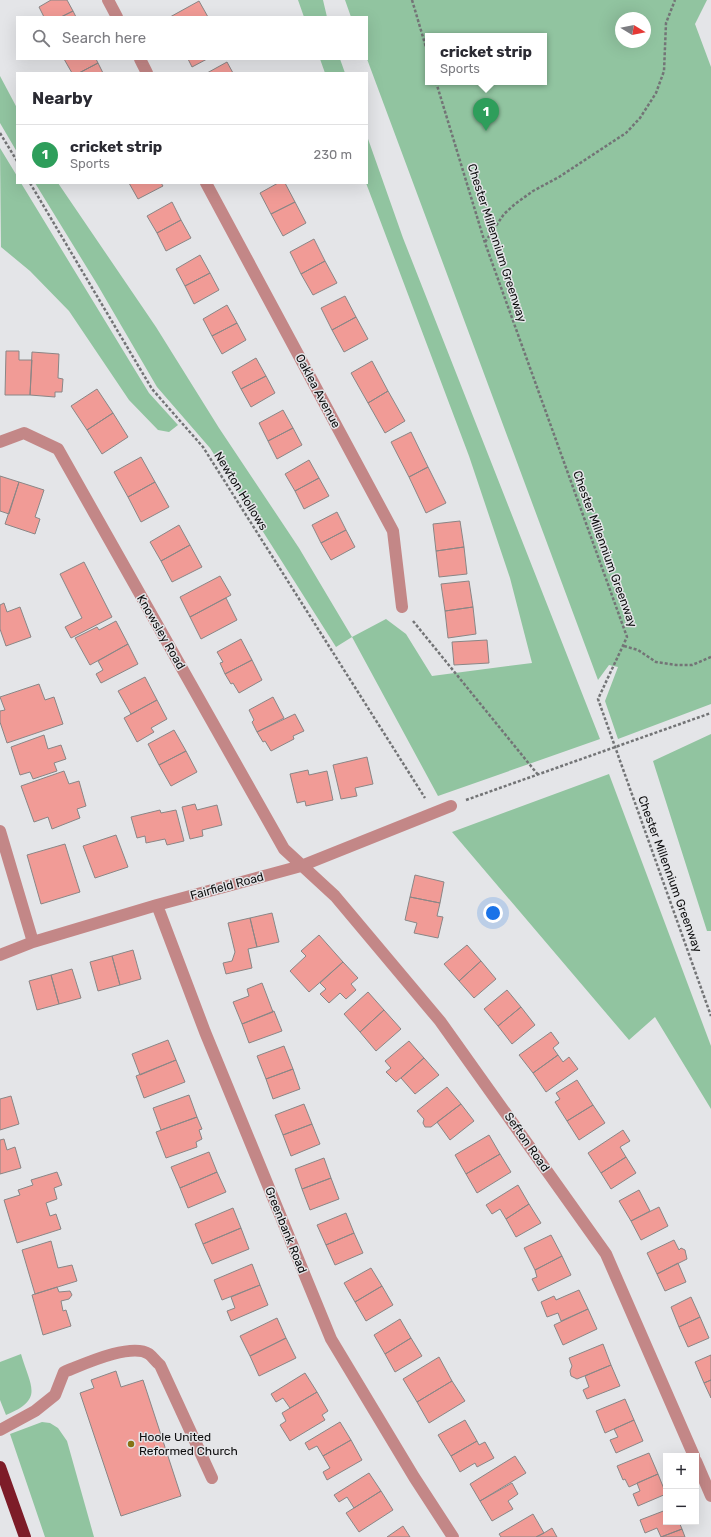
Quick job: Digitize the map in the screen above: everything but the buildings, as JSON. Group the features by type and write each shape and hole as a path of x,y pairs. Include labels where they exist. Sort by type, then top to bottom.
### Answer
{"highway":[{"path":"0,1467 25,1537"}],"street":[{"path":"108,0 116,16"},
{"path":"140,60 146,72"},
{"name":"Oaklea Avenue","path":"207,184 393,531 402,607"},
{"name":"Knowsley Road","path":"0,442 24,433 58,449 284,849 301,866"},
{"name":"Fairfield Road","path":"0,954 33,942 157,905 301,866 451,806"},
{"path":"0,831 33,942"},
{"name":"Sefton Road","path":"301,866 335,896 440,1021 606,1254 693,1453"},
{"name":"Greenbank Road","path":"157,905 208,1039 331,1339 414,1477 453,1537"},
{"path":"0,1430 36,1411 55,1395 64,1372 115,1353 133,1351 148,1353 160,1366 212,1478"},
{"path":"699,1468 711,1496"}],"path":[{"path":"412,0 425,44"},
{"path":"485,243 504,214 515,204 533,191 559,177 626,133 640,118 656,93 664,71 666,23 675,0"},
{"name":"Chester Millennium Greenway","path":"437,85 485,243 627,637 598,699 711,1016"},
{"path":"0,133 16,160"},
{"name":"Newton Hollows","path":"31,184 152,389 203,447 434,812"},
{"path":"402,607 538,776"},
{"path":"624,646 638,650 656,662 676,665 692,665 711,657"},
{"path":"451,806 711,713"}],"green space":[{"path":"298,0 323,0 327,16 304,16"},
{"path":"345,0 707,0 695,24 711,67 711,704 618,739 605,701 618,667 609,665 598,680 367,60 368,16 351,16"},
{"path":"320,60 340,60 345,72 325,72"},
{"path":"0,76 16,106 16,150 0,123"},
{"path":"368,139 403,238 600,739 438,796 352,637 386,619 406,634 432,676 532,663 510,578 469,456 366,184 368,184"},
{"path":"0,148 16,174 16,184 22,184 149,393 178,425 169,432 158,430 129,400 69,311 30,271 1,247"},
{"path":"36,184 59,184 156,327 219,428 299,548 352,637 336,647 210,448 157,387 97,284"},
{"path":"711,734 711,931 707,931 653,761"},
{"path":"609,774 711,1046 711,1109 655,1017 629,1040 452,832"},
{"path":"21,1354 32,1391 26,1404 6,1415 0,1400 0,1362"},
{"path":"42,1422 50,1423 58,1428 67,1441 94,1537 45,1537 10,1434"}],"place":[{"name":"cricket strip","path":"486,131"},
{"name":"Hoole United Reformed Church","path":"131,1444"}]}
